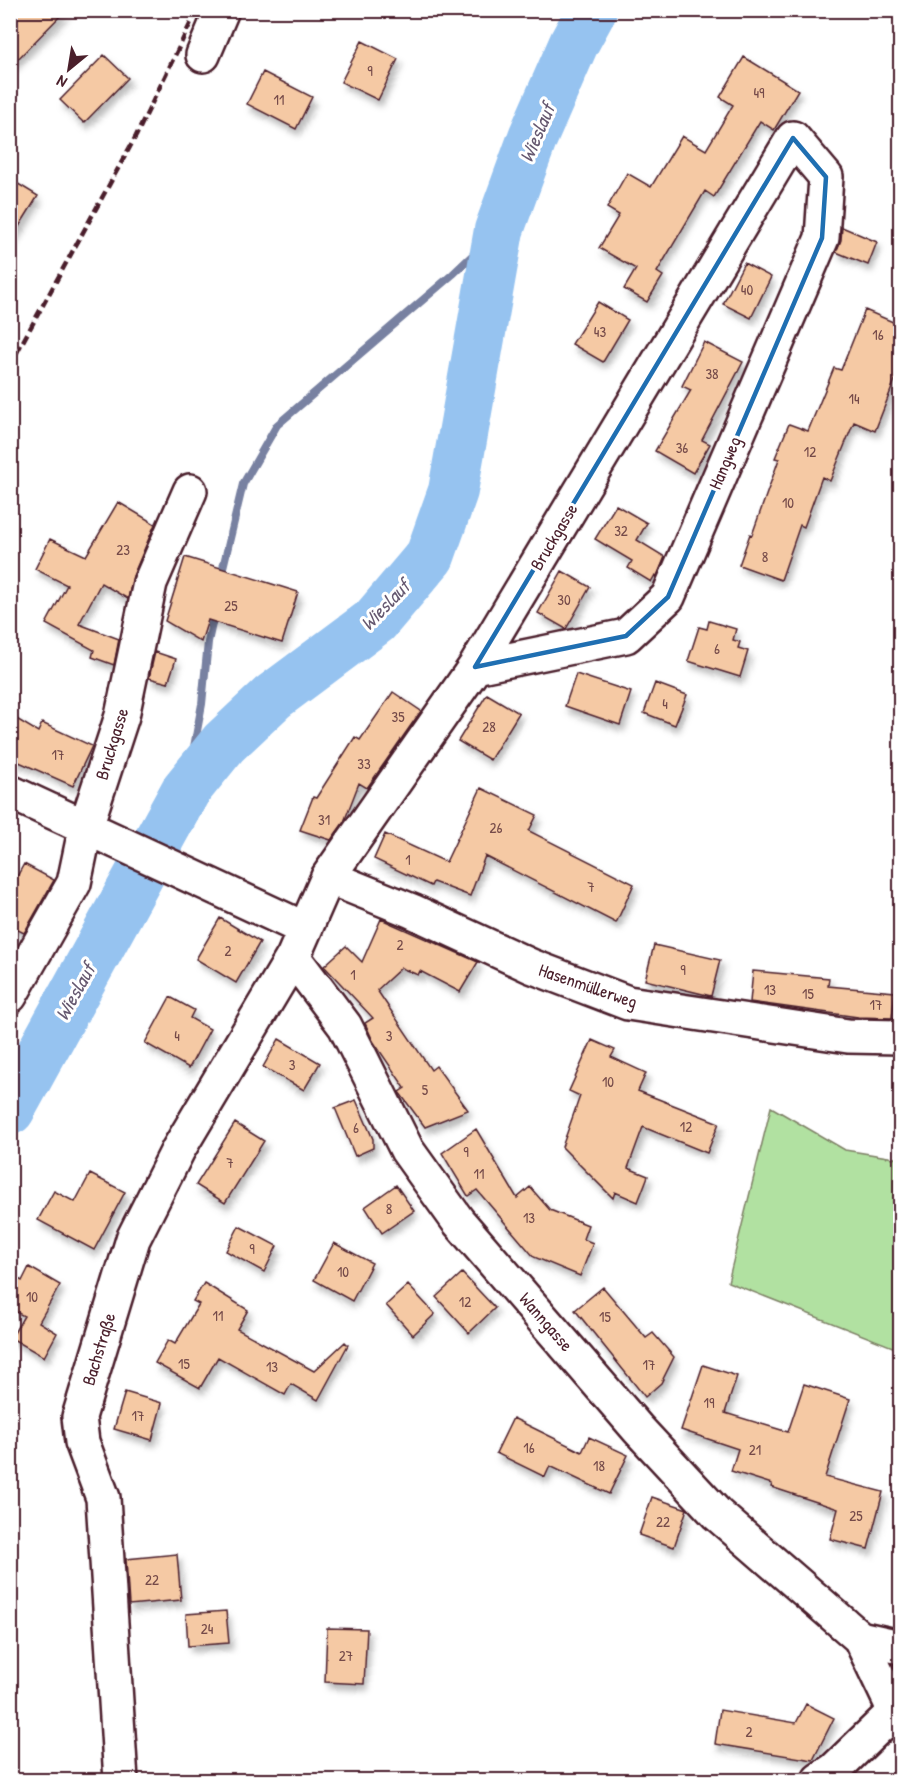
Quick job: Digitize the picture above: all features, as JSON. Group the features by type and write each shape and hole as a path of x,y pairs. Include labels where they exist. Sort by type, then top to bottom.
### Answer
{"street":[{"path":"203,55 222,10"},
{"name":"Hangweg","path":"476,667 626,636 668,597 822,238 826,177 793,138"},
{"name":"Bruckgasse","path":"299,943 328,877 476,667 793,138"},
{"name":"Bruckgasse","path":"10,996 74,883 96,831 150,583 190,491"},
{"path":"10,792 200,880 299,943"},
{"name":"Hasenmüllerweg","path":"328,877 412,911 531,966 628,1003 848,1036 900,1037"},
{"name":"Wanngasse","path":"299,943 345,1026 407,1150 458,1221 638,1429 717,1514 860,1638 898,1716"},
{"name":"Bachstraße","path":"120,1780 103,1498 82,1442 79,1417 133,1239 178,1150 299,943"},
{"name":"Wanngasse","path":"860,1638 900,1647"},
{"path":"819,1780 898,1716"}],"highlighted area":[{"path":"793,138 826,177 822,238 668,597 626,636 475,667"}],"green space":[{"path":"771,1107 845,1150 900,1159 900,1350 728,1282"}],"building":[{"path":"10,10 66,10 10,67"},
{"path":"362,41 398,59 378,100 341,82"},
{"path":"104,55 128,78 84,123 60,100"},
{"path":"744,57 798,90 774,130 760,121 714,197 705,191 657,272 663,276 647,302 624,289 636,269 599,248 619,215 607,208 627,173 651,187 682,136 706,150 733,105 720,97"},
{"path":"263,72 312,97 296,129 247,104"},
{"path":"10,179 38,196 10,241"},
{"path":"842,227 877,242 868,265 836,252 841,240"},
{"path":"744,263 771,277 751,318 723,304"},
{"path":"598,302 628,320 603,362 572,344"},
{"path":"865,310 900,325 900,367 875,431 854,422 830,481 822,477 804,527 800,525 781,580 739,565 779,459 775,458 789,424 808,431 834,368 841,370"},
{"path":"704,342 743,362 702,440 710,444 693,473 655,451 691,390 682,386"},
{"path":"118,502 155,524 133,576 128,599 101,583 79,624 119,639 114,665 92,657 94,650 46,624 67,585 35,569 50,539 86,556"},
{"path":"616,505 647,523 637,540 665,557 657,576 655,575 651,582 628,568 632,561 595,539"},
{"path":"185,557 298,592 282,643 208,620 201,642 165,621"},
{"path":"562,571 590,587 566,629 538,613"},
{"path":"709,621 736,629 733,640 740,642 738,648 748,651 740,677 688,661 699,627 707,629"},
{"path":"155,652 176,659 168,683 149,678"},
{"path":"576,674 631,692 620,725 565,706"},
{"path":"655,683 687,695 675,725 644,713"},
{"path":"393,692 421,711 367,788 359,783 344,822 331,840 300,830 313,797 316,798 355,737 360,740"},
{"path":"487,694 519,713 490,760 458,741"},
{"path":"10,715 38,732 42,723 92,746 73,786 10,758"},
{"path":"481,788 537,815 529,831 634,884 616,923 485,856 470,896 433,882 431,886 374,859 385,834 446,862"},
{"path":"24,864 54,880 24,933 10,926 10,889"},
{"path":"220,918 260,942 236,983 196,959"},
{"path":"381,919 478,962 460,992 420,971 418,975 401,968 377,990 431,1070 436,1066 468,1110 425,1127 399,1092 405,1088 373,1041 365,1023 373,1018 324,966 346,946 362,962"},
{"path":"654,945 720,960 711,996 645,980"},
{"path":"753,971 829,978 828,986 895,992 892,1018 858,1017 750,1002"},
{"path":"170,997 194,1010 190,1018 210,1029 189,1068 145,1043"},
{"path":"279,1039 320,1063 304,1090 263,1067"},
{"path":"592,1040 615,1050 611,1057 646,1073 638,1091 719,1123 707,1153 643,1127 628,1168 648,1176 638,1202 615,1192 613,1198 562,1147 580,1096 569,1091"},
{"path":"356,1100 373,1139 373,1148 355,1156 335,1108"},
{"path":"235,1123 264,1141 225,1203 196,1185"},
{"path":"476,1129 517,1198 530,1187 550,1210 588,1225 583,1239 593,1243 580,1276 534,1257 477,1190 468,1196 442,1153"},
{"path":"90,1174 125,1192 94,1250 38,1220 54,1191 75,1202"},
{"path":"396,1185 414,1211 382,1233 365,1207"},
{"path":"239,1226 277,1246 264,1272 226,1251"},
{"path":"334,1243 372,1263 352,1301 314,1280"},
{"path":"29,1267 60,1285 39,1322 57,1333 44,1357 11,1338 24,1316 10,1309 10,1274 22,1281"},
{"path":"462,1273 495,1308 469,1333 436,1297"},
{"path":"204,1283 248,1310 237,1329 314,1371 345,1342 348,1345 318,1400 291,1384 285,1395 218,1357 200,1388 155,1363 168,1340 175,1344 199,1304 193,1301"},
{"path":"408,1285 435,1314 413,1335 386,1305"},
{"path":"603,1287 646,1338 653,1333 674,1357 661,1383 645,1397 575,1310"},
{"path":"703,1365 737,1376 725,1413 788,1432 804,1384 850,1399 825,1477 883,1492 868,1549 830,1539 838,1509 731,1471 738,1449 681,1430"},
{"path":"125,1392 162,1403 152,1440 114,1429"},
{"path":"513,1418 582,1452 589,1437 628,1455 609,1494 550,1466 545,1477 496,1453"},
{"path":"652,1497 687,1509 674,1547 639,1535"},
{"path":"177,1554 181,1600 129,1605 126,1559"},
{"path":"226,1611 229,1643 188,1646 186,1614"},
{"path":"327,1628 367,1629 364,1684 325,1682"},
{"path":"806,1704 834,1718 813,1760 715,1744 720,1710 796,1723"}],"waterway":[{"name":"Wieslauf","path":"10,1110 186,790 224,743 273,697 375,621 430,556 453,491 499,230 533,137 574,43 592,10"},
{"path":"220,580 243,484 277,425 453,274 499,230"},
{"path":"186,790 202,704 208,642 215,610"}],"railway":[{"path":"10,365 136,136 197,10"}]}
